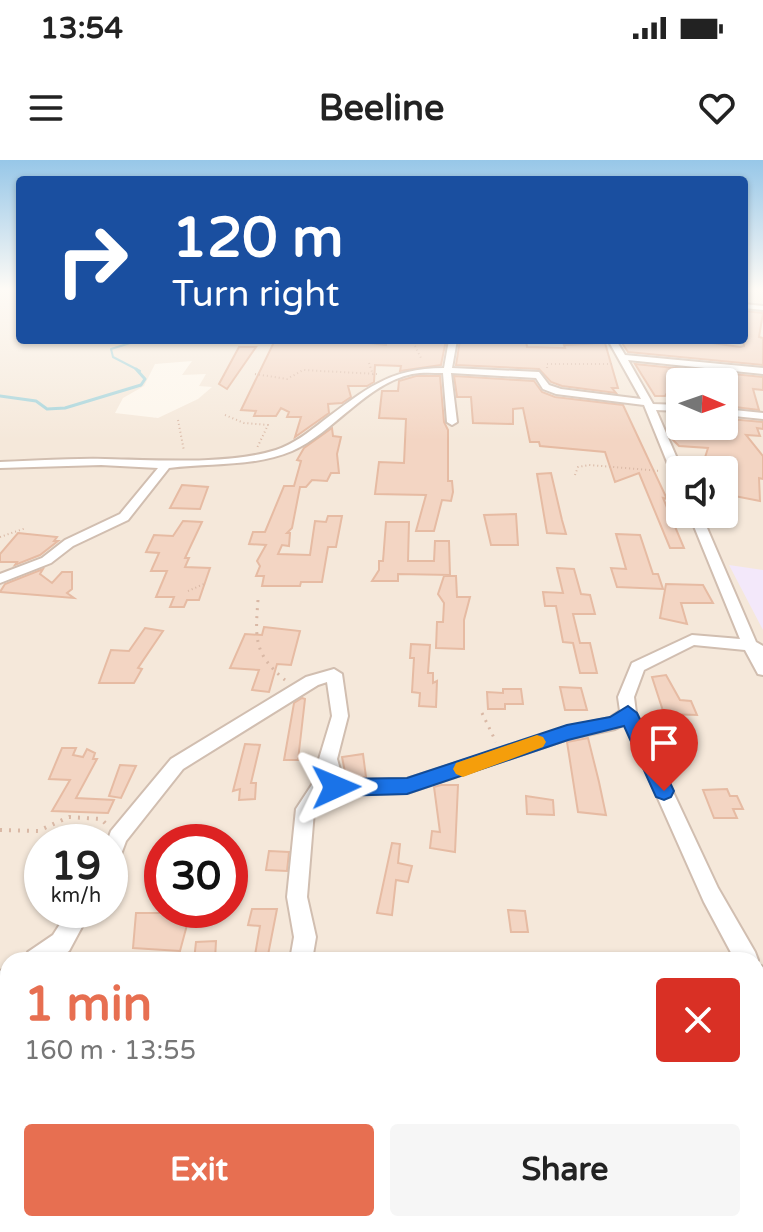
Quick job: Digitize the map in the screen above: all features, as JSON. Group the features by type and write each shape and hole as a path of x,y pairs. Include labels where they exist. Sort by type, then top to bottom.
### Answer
{"street":[{"path":"452,344 447,372 452,422"},
{"path":"614,344 647,404 670,456"},
{"path":"621,359 763,371"},
{"path":"0,465 101,462 166,465 257,455 290,448 340,416 361,398 408,372 539,375 546,387 559,392 666,406"},
{"path":"738,413 763,416"},
{"path":"0,579 28,569 69,543 124,517 166,465"},
{"path":"701,528 763,670"},
{"path":"743,952 711,895 628,713 626,697 637,667 692,640 756,649"},
{"path":"128,825 177,764 312,681 334,674 340,716 328,759 336,787"},
{"path":"302,952 305,937 297,897 305,809 319,788 407,786 567,733 615,723 628,713"},
{"path":"48,952 61,943 70,928"}],"path":[{"path":"539,375 547,370 547,364 614,364 621,359"},
{"path":"369,363 373,375"},
{"path":"255,374 287,379 303,370 373,375 408,372"},
{"path":"225,415 244,423 268,425 257,455"},
{"path":"178,420 188,462"},
{"path":"575,475 578,467 589,465 666,474"},
{"path":"0,537 26,528"},
{"path":"188,591 204,584"},
{"path":"258,599 255,646 268,667 285,680 294,693"},
{"path":"482,713 501,754"},
{"path":"54,824 69,817 101,819 106,824"},
{"path":"0,830 24,831"}],"shaded area":[{"path":"0,340 16,340 16,344 748,344 748,340 763,340 763,952 0,952","holes":["192,361 182,375 206,374 199,386 212,387 198,399 158,418 115,413 123,398 144,386 155,364"]},
{"path":"729,565 763,570 763,630"}],"building":[{"path":"748,340 763,340 763,365 628,352 623,344 719,344 744,346"},
{"path":"273,344 445,344 441,365 400,371 401,366 375,365 374,382 367,386 348,386 351,397 342,403 328,404 329,413 295,437 301,417 287,417 289,412 281,408 276,416 254,416 256,411 241,410"},
{"path":"459,344 527,344 527,347 565,348 564,345 605,344 618,388 612,388 616,393 562,386 551,382 539,369 456,365"},
{"path":"239,347 256,347 227,389 219,384"},
{"path":"635,364 674,368 666,368 665,396 655,396"},
{"path":"738,374 763,377 763,390 753,389 759,410 738,407"},
{"path":"416,376 440,376 444,422 448,430 448,481 452,481 453,492 451,501 442,500 434,531 416,531 426,495 375,494 379,462 404,463 406,419 379,418 382,391 398,391 399,381"},
{"path":"454,376 534,381 542,392 555,397 623,405 666,497 663,498 666,528 676,528 684,548 670,548 639,473 615,482 605,452 540,446 539,442 530,442 523,408 513,409 513,424 473,423 471,397 457,397"},
{"path":"738,420 763,422 763,429 757,428 760,436 746,435 763,456 763,479 759,478 760,501 738,497 738,456 705,456 708,448 679,446 673,440 738,440"},
{"path":"332,428 333,436 341,437 337,454 339,473 331,473 327,481 312,480 306,487 300,487 292,528 287,533 290,533 289,546 282,545 278,554 310,555 315,521 326,522 328,516 342,516 336,547 328,547 322,582 301,582 300,586 262,586 264,576 256,576 260,566 257,561 266,545 249,544 253,532 265,532 284,486 294,486 301,461 297,460 304,448"},
{"path":"551,473 566,534 547,533 537,474"},
{"path":"182,485 208,487 200,509 170,508"},
{"path":"516,514 518,545 491,545 484,515"},
{"path":"183,521 202,522 185,558 189,558 185,567 210,568 199,600 187,600 184,607 170,607 174,597 156,597 167,571 151,571 159,553 146,552 154,535 173,536"},
{"path":"386,522 409,522 408,561 434,561 435,541 449,541 450,575 398,574 398,581 372,581 379,570 379,561 383,561"},
{"path":"18,533 57,537 54,541 58,541 40,555 15,565 17,562 0,562 0,554"},
{"path":"616,534 640,535 653,574 658,574 663,589 617,587 611,568 626,569"},
{"path":"557,568 574,569 581,594 590,595 595,614 573,614 580,643 590,643 597,673 580,673 573,643 563,642 556,606 545,606 543,592 563,593"},
{"path":"43,569 40,574 52,583 62,572 72,572 72,589 67,593 74,598 0,592 5,584"},
{"path":"444,576 456,576 457,597 470,597 464,620 464,649 436,648 437,622 443,622 444,603 438,594"},
{"path":"666,584 703,585 713,603 681,603 687,624 660,618"},
{"path":"264,627 300,631 291,665 277,664 269,692 252,690 259,670 230,668 245,634 262,635"},
{"path":"145,628 163,631 138,668 142,669 134,683 99,683 111,650 129,651"},
{"path":"411,644 430,645 428,673 433,673 433,683 437,681 436,707 419,706 420,693 412,692 414,658 410,658"},
{"path":"666,675 680,700 691,701 697,715 664,714 652,677"},
{"path":"560,687 581,688 587,710 565,710"},
{"path":"503,689 521,689 523,704 505,704 505,709 488,709 487,692 503,693"},
{"path":"305,699 298,760 284,760 294,703"},
{"path":"588,738 606,815 578,812 567,742"},
{"path":"245,744 260,745 251,783 256,783 255,799 239,800 240,789 233,791"},
{"path":"62,748 76,748 73,755 83,757 87,749 95,753 93,759 97,759 76,798 114,800 108,813 52,811 70,780 49,779"},
{"path":"363,754 366,777 346,777 342,757"},
{"path":"120,765 136,766 121,798 109,796"},
{"path":"458,785 455,852 430,848 432,831 440,832 434,787"},
{"path":"727,789 730,796 737,796 743,809 733,809 737,818 714,818 703,790"},
{"path":"526,796 553,800 554,815 527,814"},
{"path":"392,843 400,844 398,863 412,866 408,882 396,880 392,915 377,913"},
{"path":"269,851 289,852 287,871 266,870"},
{"path":"252,909 277,909 269,952 256,952 260,926 248,925"},
{"path":"508,910 525,911 528,932 511,932"},
{"path":"136,913 144,913 144,928 186,928 180,951 133,948"},
{"path":"216,941 215,952 195,952 196,942"}],"waterway":[{"path":"127,344 111,349 113,357 140,371"},
{"path":"0,396 36,401 47,409 65,408 141,385 145,379 136,369"}],"slow traffic":[{"path":"463,769 537,742"}],"route":[{"path":"336,787 407,786 567,733 615,723 628,713 664,791"}]}
